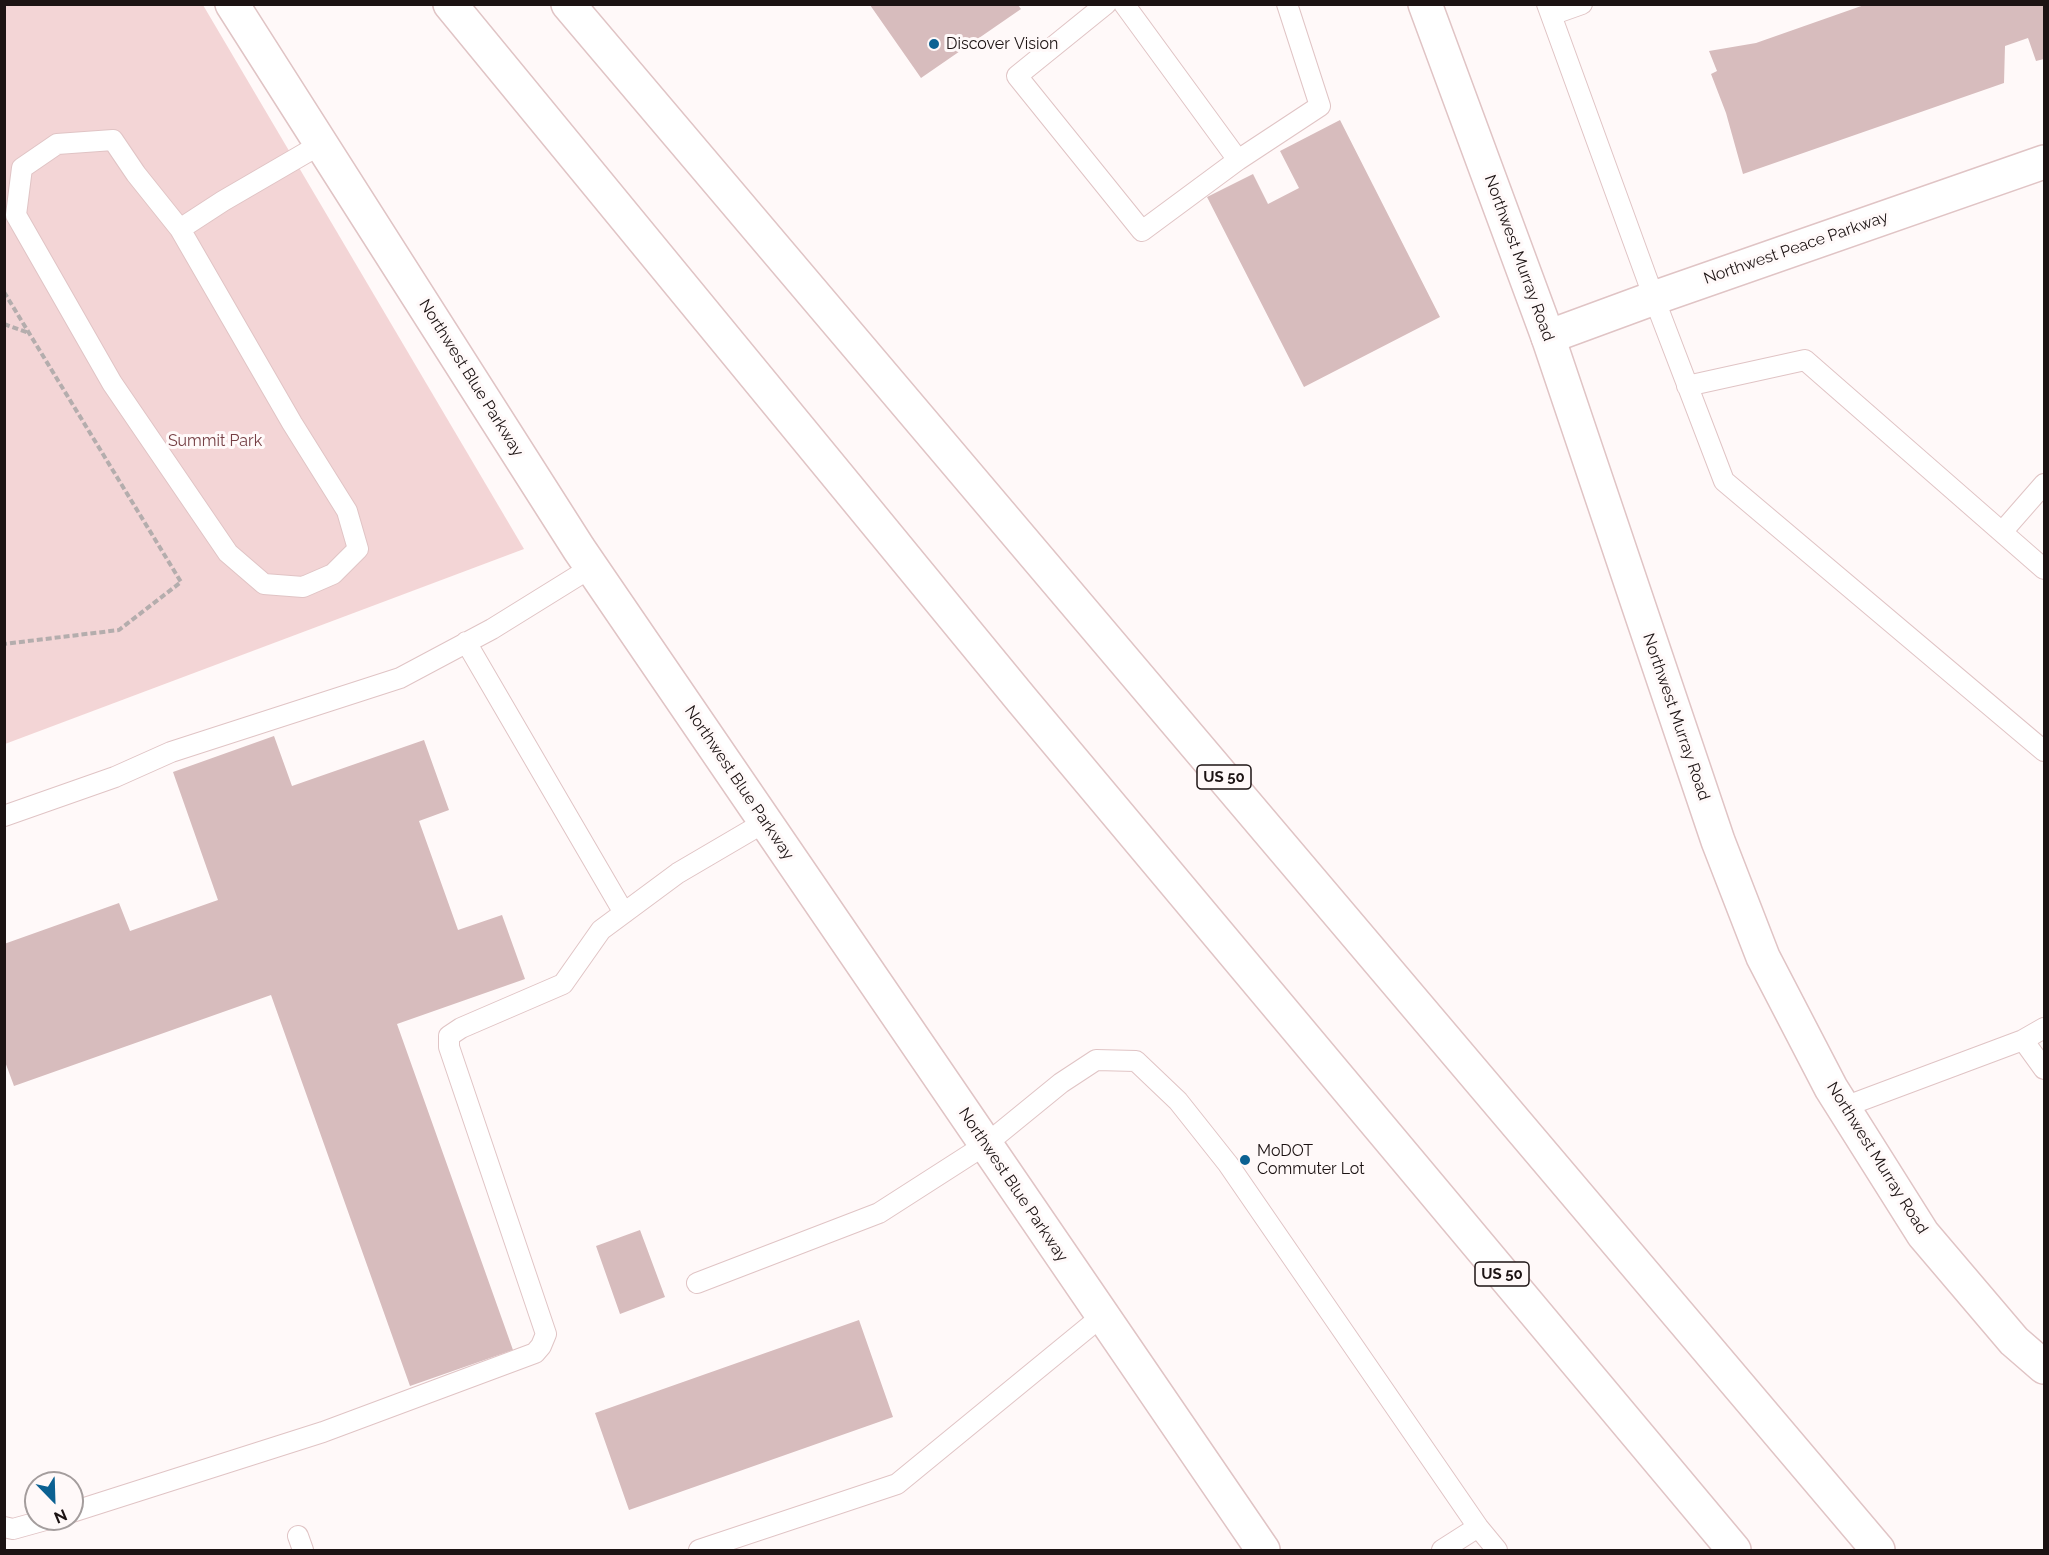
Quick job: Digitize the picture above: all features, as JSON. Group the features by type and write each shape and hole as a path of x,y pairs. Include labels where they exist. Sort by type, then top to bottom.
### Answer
{"main road":[{"name":"Northwest Blue Parkway","path":"232,4 592,567 1263,1551"},
{"name":"US 50","path":"450,4 1022,699 1734,1551"},
{"name":"US 50","path":"568,4 1878,1551"},
{"name":"Northwest Murray Road","path":"1425,4 1548,337 1718,841 1763,957 1832,1088 1923,1234 2014,1341 2044,1367"},
{"name":"Northwest Peace Parkway","path":"1548,337 2044,162"}],"lane":[{"path":"1106,4 1017,76 1142,231 1238,160 1320,106 1287,4"},
{"path":"1124,4 1238,160"},
{"path":"1582,4 1549,10 1654,298 1724,481 2044,751"},
{"path":"113,140 136,174 180,229 292,423 347,511 358,549 333,574 303,587 264,584 228,554 112,383 16,215 22,168 57,144 113,140"},
{"path":"180,229 321,144"},
{"path":"1687,386 1805,360 2044,569"},
{"path":"2002,532 2044,484"},
{"path":"4,816 115,777 171,752 400,678 492,628 592,567"},
{"path":"466,642 624,913"},
{"path":"84,1508 323,1432 535,1353 546,1334 449,1047 449,1036 461,1028 563,984 601,930 678,873 765,822"},
{"path":"1844,1107 2023,1040 2044,1028"},
{"path":"2023,1040 2044,1069"},
{"path":"697,1283 879,1213 985,1145 1061,1083 1096,1060 1136,1061 1178,1101 1228,1164 1478,1527 1497,1551"},
{"path":"699,1551 897,1484 1102,1316"},
{"path":"4,1527 13,1529 24,1526"},
{"path":"1442,1551 1478,1527"}],"path":[{"path":"4,292 181,582 119,630 4,644"},
{"path":"4,324 29,333"}],"green space":[{"name":"Summit Park","path":"5,5 203,5 524,549 5,744"}],"building":[{"path":"1867,4 2044,4 2044,59 2036,61 2028,38 2005,46 2004,83 1743,174 1726,113 1711,74 1717,71 1709,51 1756,43"},
{"name":"Discover Vision","path":"870,5 1018,5 1021,9 921,78"},
{"path":"1340,120 1440,317 1304,387 1207,197 1253,174 1268,204 1299,188 1280,151"},
{"path":"274,736 292,786 424,740 449,810 419,821 458,930 502,915 525,979 397,1024 513,1350 410,1386 271,995 14,1086 4,1059 4,944 119,903 130,931 218,900 173,772"},
{"path":"640,1230 665,1297 620,1314 596,1246"},
{"path":"859,1320 893,1417 629,1510 595,1413"}],"place":[{"name":"Discover Vision","path":"934,44"},
{"name":"MoDOT Commuter Lot","path":"1245,1160"}]}
